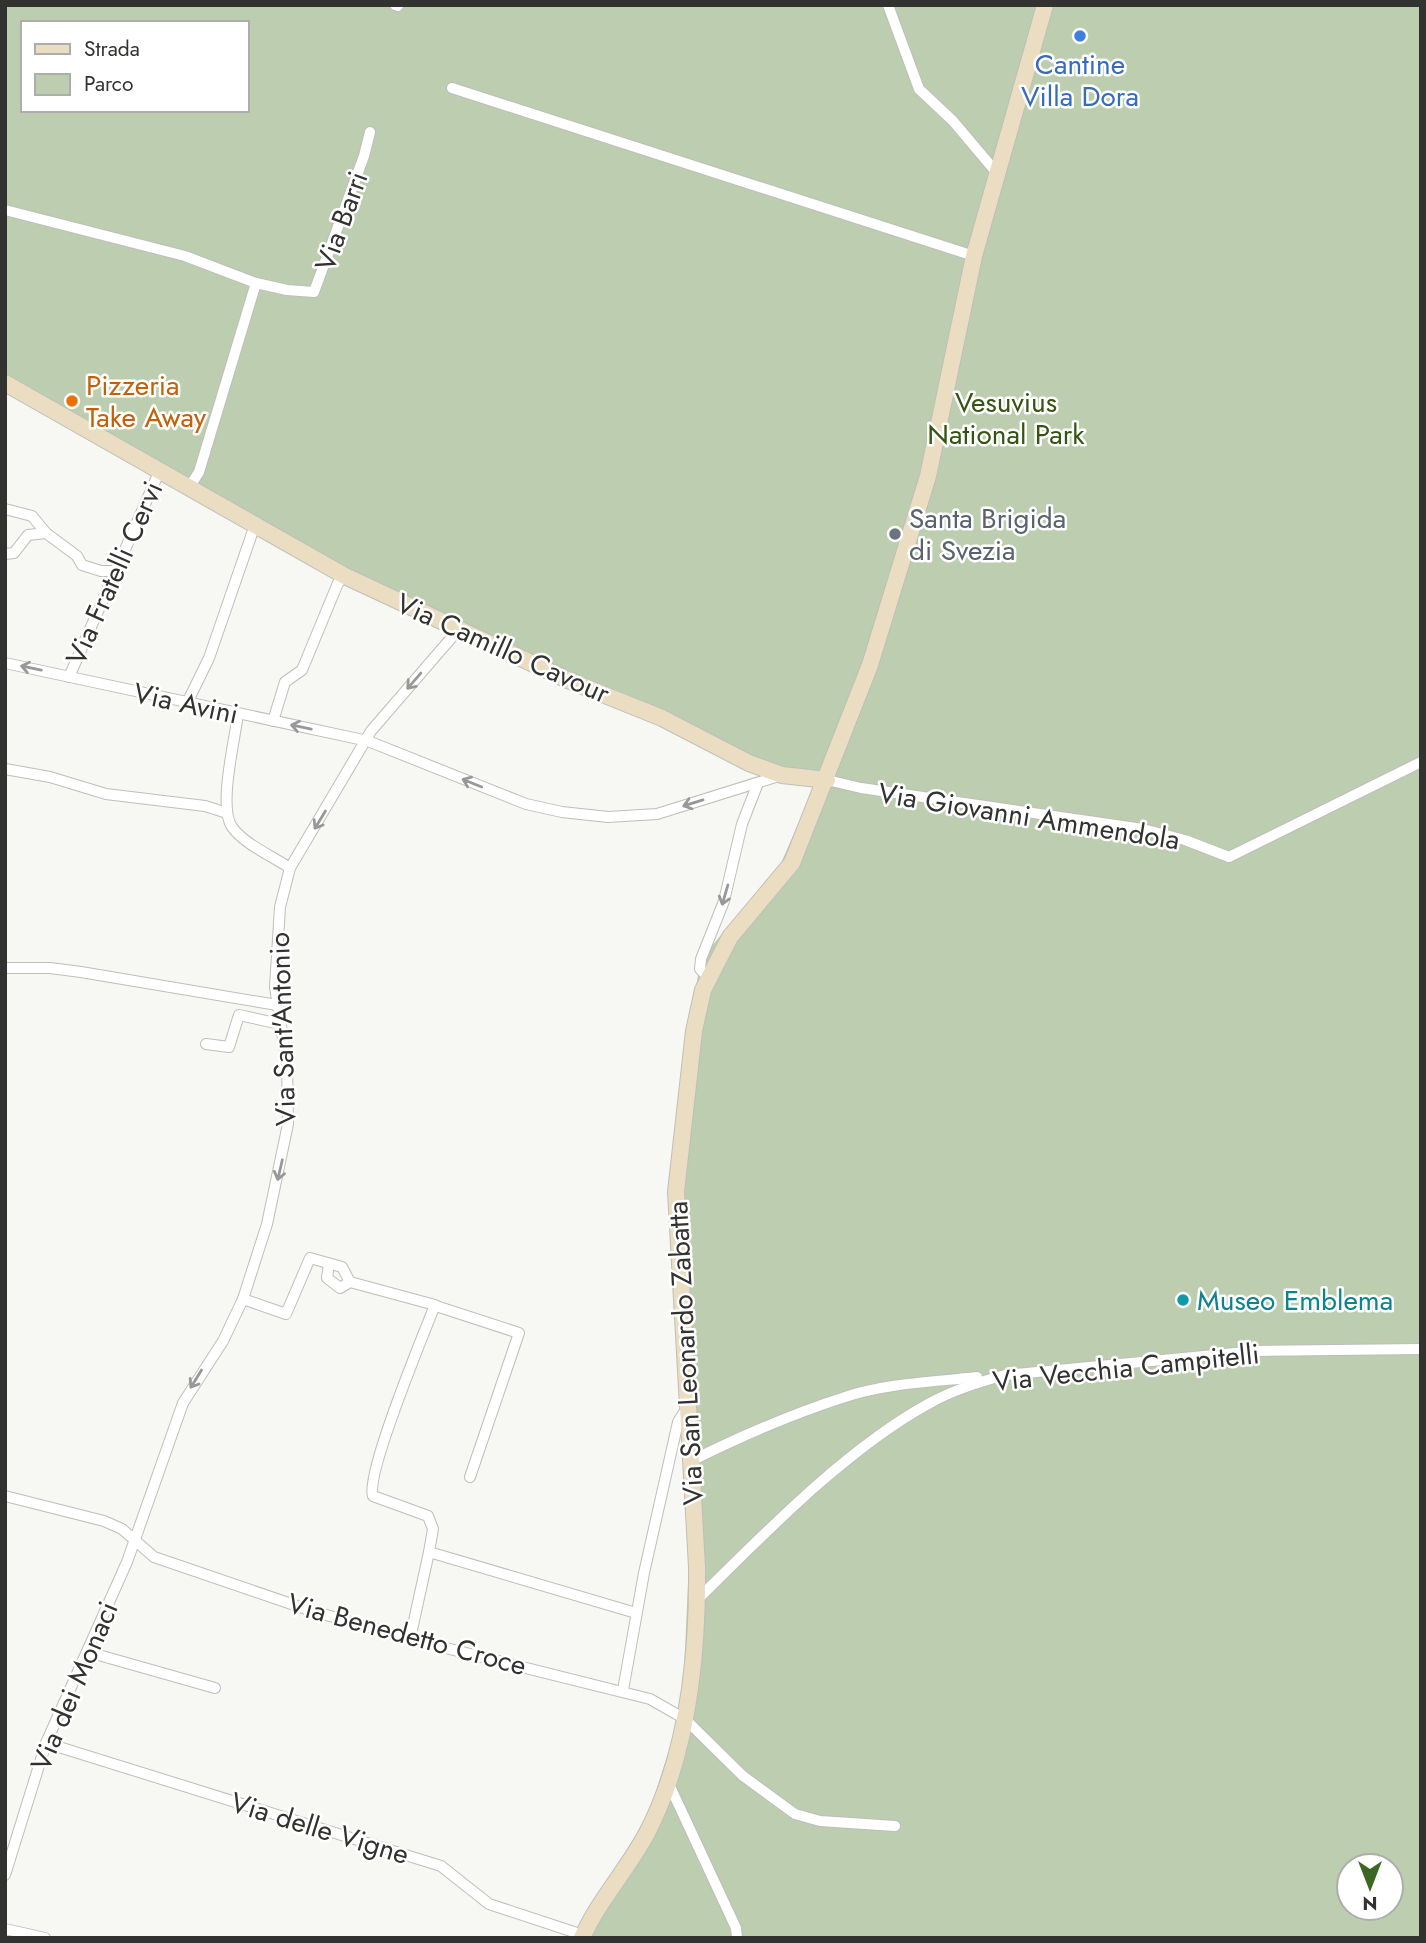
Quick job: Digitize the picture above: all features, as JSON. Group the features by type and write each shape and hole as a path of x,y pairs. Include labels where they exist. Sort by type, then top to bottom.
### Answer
{"street":[{"path":"888,5 919,89 953,121 996,172"},
{"name":"Via San Leonardo Zabatta","path":"582,1936 646,1834 668,1782 685,1718 698,1599 676,1192 694,1031 708,976 730,937 792,863 827,780 870,665 918,510 974,256 1045,5"},
{"path":"452,88 974,256"},
{"name":"Via Barri","path":"256,283 298,292 314,292 364,156 370,132"},
{"path":"5,210 185,256 256,283 199,472 190,486"},
{"name":"Via Camillo Cavour","path":"5,383 256,522 345,576 570,681 662,718 749,763 782,775 827,780"},
{"name":"Via Fratelli Cervi","path":"69,677 160,470"},
{"path":"5,509 32,516 46,533 73,551 82,565 101,571 115,571"},
{"path":"187,703 209,658 256,522"},
{"path":"5,554 14,553 28,536 46,533"},
{"path":"273,721 285,682 302,670 338,583 345,576"},
{"name":"Via Sant'Antonio","path":"135,1538 183,1403 223,1341 243,1299 267,1224 288,1124 287,1063 277,1005 276,962 280,906 290,868 368,741 371,731 459,629"},
{"name":"Via Avini","path":"5,663 368,741 526,804 573,813 608,817 657,814 782,775"},
{"path":"238,714 227,813 237,832 290,868"},
{"name":"Via Giovanni Ammendola","path":"827,780 861,788 1143,830 1185,840 1229,857 1421,762"},
{"path":"5,769 50,777 106,794 205,806 227,813"},
{"path":"708,976 700,969 701,959 724,901 742,824 758,782"},
{"path":"5,968 50,968 80,972 277,1005"},
{"path":"206,1044 229,1047 239,1015 280,1024"},
{"path":"243,1299 286,1314 310,1258 342,1267 350,1282"},
{"path":"329,1264 327,1278 331,1284 340,1288 350,1282 435,1305 409,1369 371,1491 377,1499 428,1516 433,1529 410,1639"},
{"path":"436,1306 519,1333 470,1477"},
{"name":"Via Vecchia Campitelli","path":"698,1599 762,1536 880,1435 929,1403 965,1386 1004,1375 1256,1351 1421,1349"},
{"path":"691,1461 752,1432 846,1396 901,1385 1004,1375"},
{"path":"623,1690 636,1613 678,1422 683,1414 689,1412"},
{"name":"Via Benedetto Croce","path":"5,1496 85,1514 104,1521 135,1538 154,1557 309,1610 410,1639 623,1690 650,1699 685,1718 743,1776 795,1814 820,1821 895,1825"},
{"name":"Via dei Monaci","path":"5,1875 46,1743 88,1652 135,1538"},
{"path":"429,1552 636,1613"},
{"path":"88,1652 215,1688"},
{"name":"Via delle Vigne","path":"46,1743 441,1866 489,1904 582,1936"},
{"path":"668,1782 736,1928 737,1938"},
{"path":"5,1929 45,1938"}],"green space":[{"name":"Vesuvius National Park","path":"5,5 1421,5 1421,1938 570,1938 597,1903 650,1810 677,1725 684,1672 691,1518 670,1240 675,1133 687,1036 701,959 781,863 815,786 529,667 125,459 5,390"}],"place":[{"name":"Cantine Villa Dora","path":"1080,36"},
{"name":"Pizzeria Take Away","path":"72,401"},
{"name":"Santa Brigida di Svezia","path":"895,534"},
{"name":"Museo Emblema","path":"1183,1300"}]}
